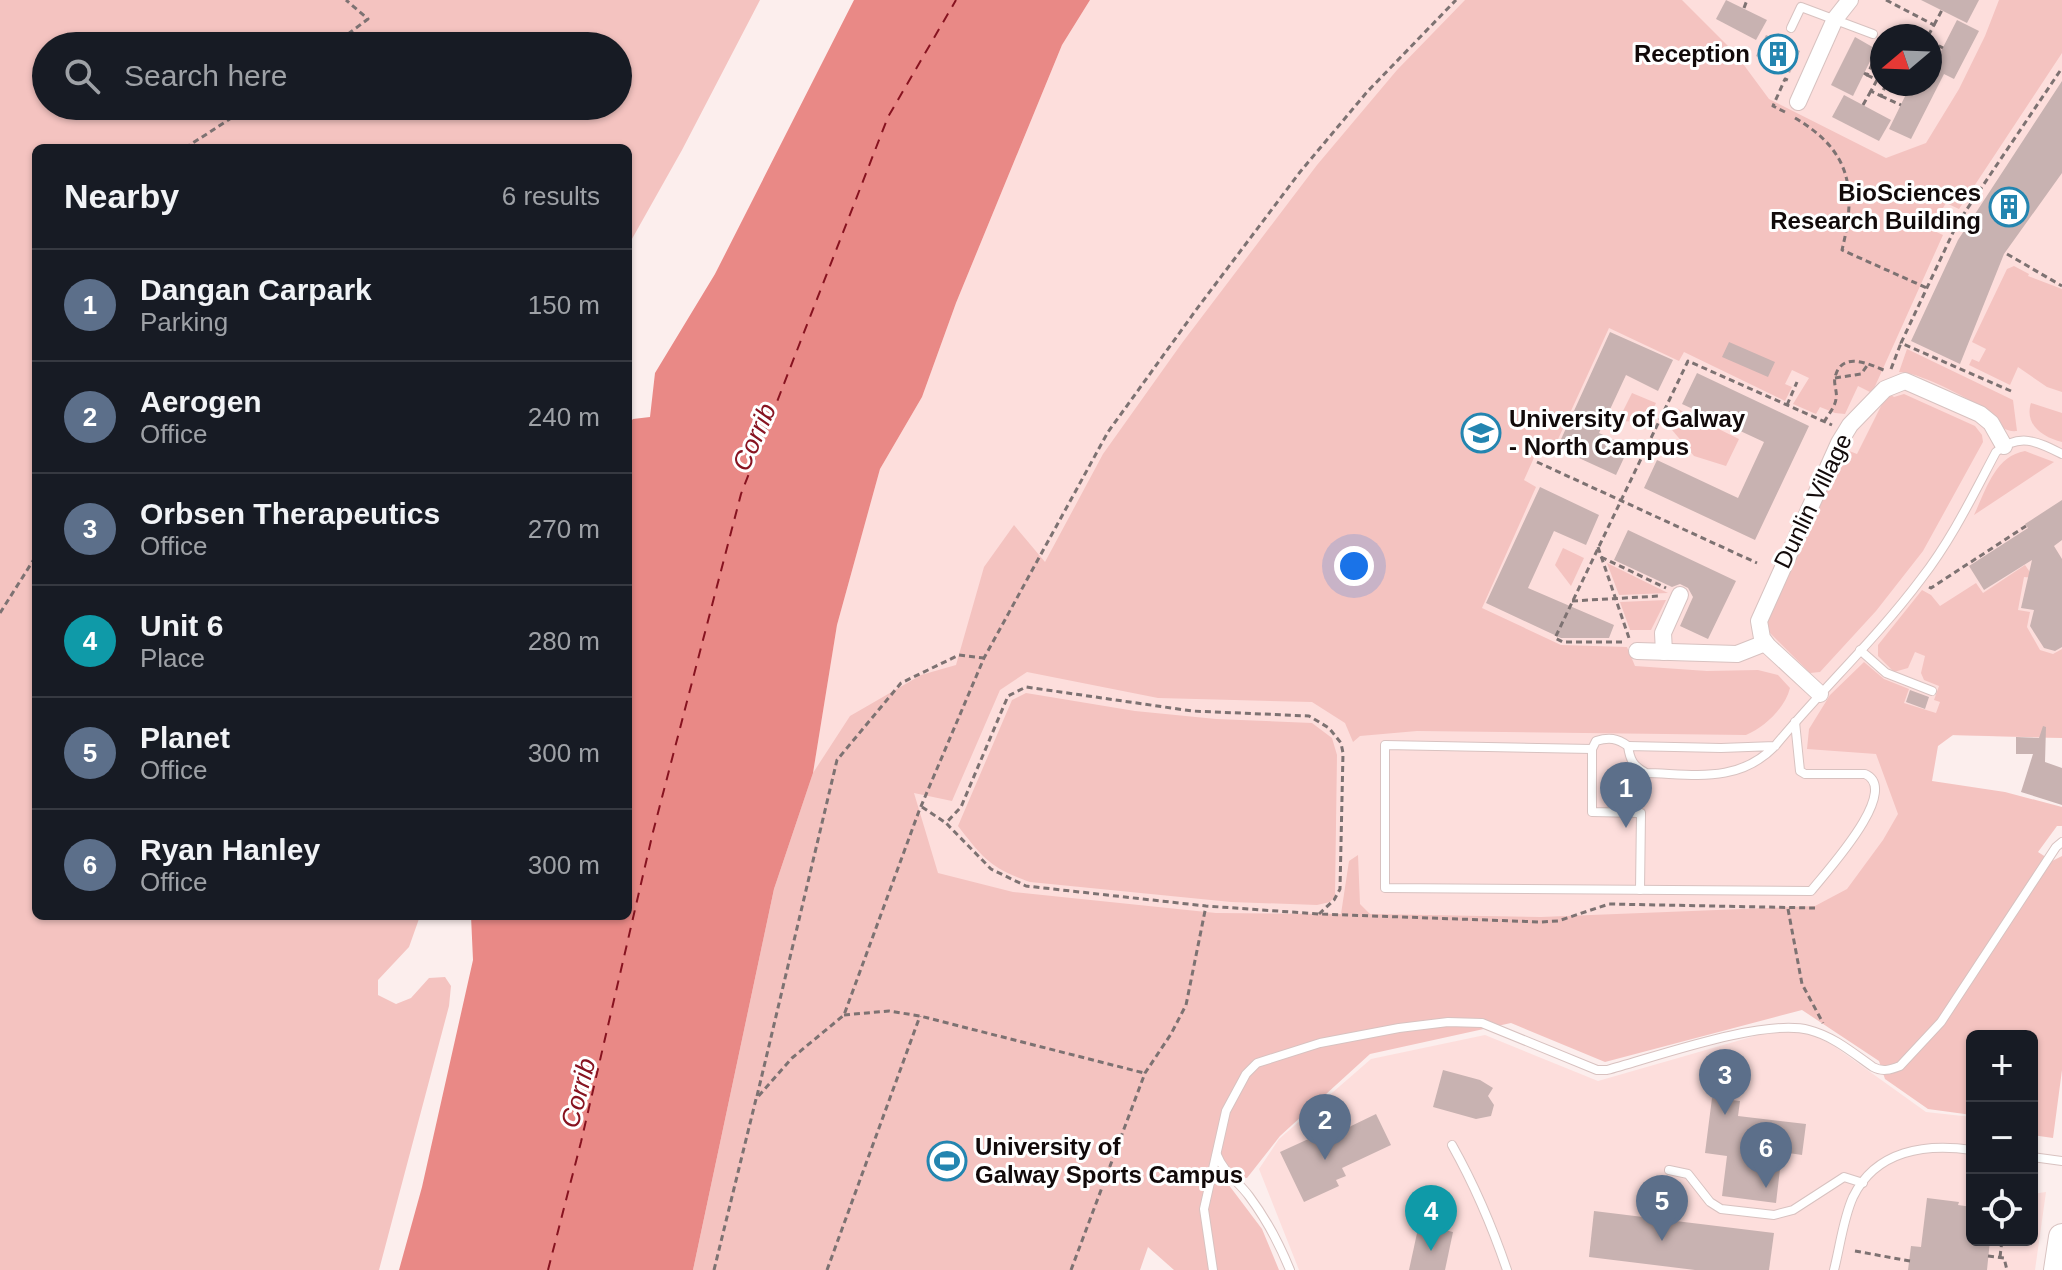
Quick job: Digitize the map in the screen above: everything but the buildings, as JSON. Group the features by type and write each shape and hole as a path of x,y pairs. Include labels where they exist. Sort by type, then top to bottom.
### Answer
{"main road":[{"path":"2057,1270 2062,1237"}],"street":[{"path":"1801,95 1835,19 1850,0"},
{"path":"1887,381 1912,383 1980,414 1991,423 2004,446"},
{"name":"Dunlin Village","path":"1765,643 1759,615 1845,432 1887,381"},
{"path":"1664,652 1663,633 1680,595"},
{"path":"1637,651 1737,654 1765,643 1820,694"}],"lane":[{"path":"1791,28 1801,7 1870,33"},
{"path":"1628,746 1630,759 1636,768 1646,773 1721,774 1747,768 1762,760 1900,606 1948,543 1996,452 2023,439 2062,451"},
{"path":"1860,650 1886,673 1932,691"},
{"path":"1592,749 1385,745 1385,888 1811,891 1869,814 1876,795 1876,783 1872,777 1858,774 1805,774 1800,771 1795,722"},
{"path":"1640,890 1641,813 1592,812 1592,749 1596,741 1618,739 1628,746 1775,746"},
{"path":"1213,1270 1204,1209 1226,1111 1246,1074 1257,1063 1361,1034 1448,1022 1482,1023 1597,1070 1766,1029 1808,1029 1832,1038 1880,1070 1900,1066 1941,1022 2006,920 2062,842"},
{"path":"1452,1145 1476,1187 1496,1233 1507,1270"},
{"path":"1834,1270 1853,1197 1887,1160 1919,1147 1966,1149"},
{"path":"1217,1155 1222,1169 1246,1192 1272,1229 1290,1270"},
{"path":"2038,1158 2062,1161"},
{"path":"1669,1170 1688,1174 1710,1202 1721,1209 1774,1215 1793,1210 1844,1177 1863,1183"}],"path":[{"path":"346,0 368,19 351,32"},
{"path":"756,1099 792,1058 844,1015 921,807 984,658 1047,539 1117,420 1300,172 1367,92 1456,0"},
{"path":"1744,8 1747,0"},
{"path":"1886,0 1932,24"},
{"path":"1935,24 1942,10"},
{"path":"1824,422 1836,401 1835,378 1838,370 1846,364 1857,361 1870,363 1887,381 1901,343 1957,224 2061,72"},
{"path":"1801,95 1785,79 1773,106 1827,140 1840,160 1848,202 1842,250 1927,288"},
{"path":"1863,105 1870,93"},
{"path":"1881,96 1901,105"},
{"path":"191,144 228,120"},
{"path":"2007,254 2062,286"},
{"path":"1901,343 2011,391"},
{"path":"1598,547 1630,643 1563,642 1555,638 1620,500 1688,361 1845,432"},
{"path":"1835,378 1861,374 1870,363"},
{"path":"1787,405 1797,382"},
{"path":"1537,462 1757,563"},
{"path":"1926,584 1931,588 2026,526"},
{"path":"1601,557 1680,595"},
{"path":"0,613 32,562"},
{"path":"1572,601 1680,595"},
{"path":"714,1270 837,760 901,683 959,655 984,658"},
{"path":"946,823 961,807 1008,696 1026,687 1192,711 1309,716 1329,728 1341,743 1343,753 1340,889 1334,900 1319,914"},
{"path":"921,807 946,823 991,869 1026,886 1206,906 1319,914 1541,922 1558,921 1609,904 1815,908"},
{"path":"1071,1270 1145,1073 1186,1005 1206,906"},
{"path":"1788,909 1802,984 1832,1038"},
{"path":"844,1015 889,1011 920,1016 1145,1073"},
{"path":"827,1270 920,1016"},
{"path":"2000,1257 2001,1246"},
{"path":"1855,1251 1910,1261"},
{"path":"1988,1256 2004,1258 2007,1270"}],"shaded area":[{"path":"0,0 760,0 632,239 632,144 32,144 32,920 419,920 409,947 378,980 378,995 396,1004 411,998 429,978 445,977 451,986 449,1006 379,1270 0,1270"},
{"name":"University of Galway - North Campus","path":"1090,0 2062,0 2062,738 1939,735 1866,879 1823,913 1363,924 775,887 813,773 837,625 880,469 922,397 956,303 1062,45"},
{"path":"1465,0 1682,0 1735,53 1769,99 1886,158 1926,143 1959,89 1999,0 2062,0 2062,53 1959,209 1946,203 1930,229 1943,235 1872,393 1858,386 1845,414 1820,407 1816,414 1793,404 1809,378 1792,370 1785,384 1792,387 1785,401 1684,352 1679,361 1609,328 1554,448 1541,442 1524,480 1536,487 1482,608 1561,645 1627,647 1635,666 1707,671 1758,670 1778,675 1790,688 1784,703 1767,722 1746,735 1417,731 1360,736 1353,742 1345,723 1312,702 1158,698 1027,672 1000,690 952,801 914,793 938,873 1013,892 1216,913 1341,914 1349,861 1358,855 1360,904 1370,914 1541,917 1815,906 1847,889 1898,814 1876,754 1807,749 1809,729 1830,695 1864,662 1884,679 1909,689 1904,703 1936,713 1940,702 1934,700 1939,686 1924,680 1921,673 1925,656 1915,652 1908,668 1894,672 1878,656 1878,645 1922,590 1940,606 1976,583 1983,593 2025,565 2034,578 2024,577 2018,610 2030,612 2027,627 2040,650 2053,654 2062,649 2062,738 1953,735 1938,746 1932,781 2005,792 2062,807 2062,826 2057,826 2038,852 2052,861 2062,856 2062,1070 2053,1138 2038,1136 2038,1030 1966,1030 1966,1114 1928,1109 1885,1079 1879,1061 1802,1010 1605,1062 1511,1023 1370,1054 1280,1136 1247,1178 1222,1176 1262,1229 1279,1270 1174,1270 1148,1247 1140,1270 693,1270 774,889 813,773 850,716 921,675 956,665 984,567 1014,525 1045,562 1103,454 1182,343 1317,165 1397,70"},
{"path":"2014,266 2028,276 2062,289 2062,392 2047,387 2018,367 2010,385 1969,365 1972,359 1979,362 1986,349 1972,342 2007,269"},
{"path":"1907,349 2013,400 2017,431 2005,429 1976,404 1949,389 1899,372"},
{"path":"1632,393 1656,403 1647,422 1618,421"},
{"path":"1904,394 1975,426 1983,442 1923,551 1876,611 1820,672 1810,673 1768,631 1767,615 1844,449 1857,454 1882,404 1891,395"},
{"path":"2031,403 2062,413 2062,442 2048,437 2033,424 2030,418"},
{"path":"1676,408 1739,439 1726,466 1694,456 1667,424"},
{"path":"2025,451 2054,462 1974,515 1999,467 2015,454"},
{"path":"1563,548 1584,558 1571,586 1555,565"},
{"path":"1607,563 1668,593 1619,595"},
{"path":"1666,600 1651,630 1630,630 1620,602"},
{"path":"1026,693 1135,711 1216,719 1312,723 1332,738 1337,755 1335,896 1330,902 1317,905 1231,902 1030,882 996,867 958,826 1012,700"},
{"path":"1792,1031 1812,1034 1834,1046 1926,1112 1966,1116 1966,1246 2038,1246 2038,1193 2046,1192 2035,1270 1299,1270 1259,1169 1279,1139 1371,1059 1485,1035 1598,1081 1765,1033"}],"water":[{"name":"Corrib","path":"854,0 1090,0 1062,45 956,303 922,397 880,469 837,625 813,773 774,889 693,1270 399,1270 422,1187 473,960 471,920 632,920 632,420 650,417 655,373 715,274"}],"ferry route":[{"path":"548,1270 653,832 741,494 888,117 956,0"}],"place":[{"name":"Reception","path":"1778,54"},
{"name":"BioSciences Research Building","path":"2009,207"},
{"name":"University of Galway - North Campus","path":"1481,433"},
{"name":"Dangan Carpark","path":"1626,828"},
{"name":"Orbsen Therapeutics","path":"1725,1115"},
{"name":"Aerogen","path":"1325,1160"},
{"name":"University of Galway Sports Campus","path":"947,1161"},
{"name":"Ryan Hanley","path":"1766,1188"},
{"name":"Planet","path":"1662,1241"},
{"name":"Unit 6","path":"1431,1251"}]}
